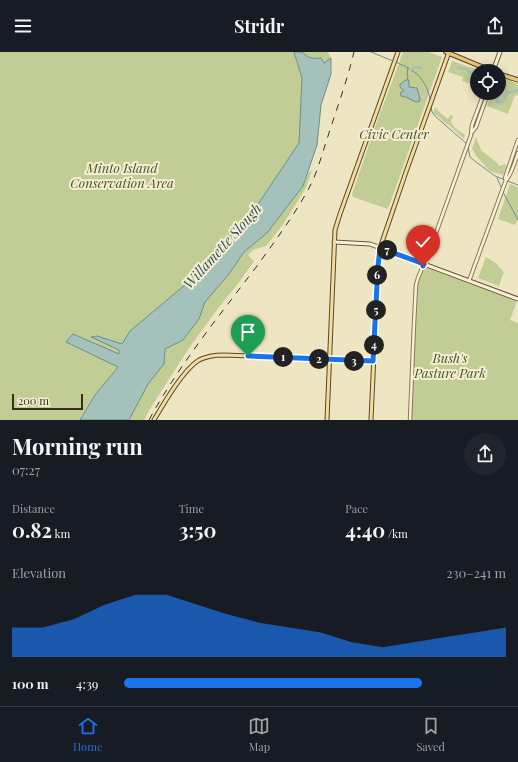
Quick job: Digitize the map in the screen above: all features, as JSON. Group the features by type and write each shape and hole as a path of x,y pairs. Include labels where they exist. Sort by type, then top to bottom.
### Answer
{"highway":[{"path":"448,52 476,64"},
{"path":"506,76 518,80"}],"main road":[{"path":"371,420 380,248 448,52"},
{"path":"496,64 500,52"},
{"path":"327,420 335,230 398,53"},
{"path":"334,242 368,244 518,299"},
{"path":"154,420 167,398 188,370 197,362 207,357 217,355 373,361"}],"street":[{"path":"472,132 472,125 481,100"},
{"path":"410,420 416,285 470,136 476,127 486,100"},
{"path":"469,281 506,180 508,179 507,176 518,140"},
{"path":"507,176 518,153"}],"green space":[{"name":"Minto Island Conservation Area","path":"0,52 294,52 302,78 299,143 252,213 192,279 130,331 118,366 95,395 80,420 0,420"},
{"path":"302,52 328,52 331,58 324,63 308,57"},
{"name":"Civic Center","path":"403,52 428,52 442,57 388,209 353,197 352,194","holes":["406,80 409,80 409,87 415,88 418,91 420,99 405,97 400,93 404,91 400,84"]},
{"path":"452,61 470,67 470,84 462,81 463,77 448,72"},
{"path":"506,80 518,84 518,96 515,95 508,114 487,106 489,100 506,100"},
{"path":"435,107 448,119 450,115 453,116 451,122 455,128 465,135 464,139 433,113"},
{"path":"476,137 481,150 499,166 507,164 503,175 490,171 477,157 472,149"},
{"path":"312,170 306,188 282,226 266,246 253,250 248,255 254,261 189,348 144,420 129,420 148,384 164,364 165,349 183,340 199,319 205,302 229,274 244,252 267,233 303,186 308,173"},
{"path":"510,184 518,187 518,219 515,225 498,219"},
{"path":"486,257 497,264 504,272 499,286 478,278"},
{"name":"Bush's Pasture Park","path":"424,267 517,301 510,320 518,323 518,420 411,420 418,285"}],"water":[{"name":"Willamette Slough","path":"294,52 302,52 311,58 321,58 324,63 331,58 331,74 321,105 317,145 303,186 267,233 244,252 229,274 205,302 199,319 183,340 165,349 164,364 148,384 129,420 80,420 95,395 118,367 66,342 73,334 119,354 119,350 91,337 97,336 122,344 130,331 192,279 252,213 299,143 302,78"},
{"path":"406,80 409,80 409,87 417,88 420,101 416,102 401,96 400,93 404,91 400,87 400,84"}],"waterway":[{"path":"371,52 393,61"},
{"path":"396,62 411,70 422,80 427,88 430,100"},
{"path":"410,69 416,67 421,68"},
{"path":"407,80 408,68"},
{"path":"458,68 466,69 470,73"},
{"path":"506,95 507,93 518,90"},
{"path":"497,100 499,103 504,100"},
{"path":"431,107 432,112 436,117 467,144"},
{"path":"468,147 470,157 476,162 495,176 518,185"},
{"path":"497,178 502,189"},
{"path":"503,192 518,220"}],"railway":[{"path":"149,420 186,360 257,266 308,190 319,164 354,52"}],"route":[{"path":"248,356 373,361 380,248 424,264 423,266"}]}
